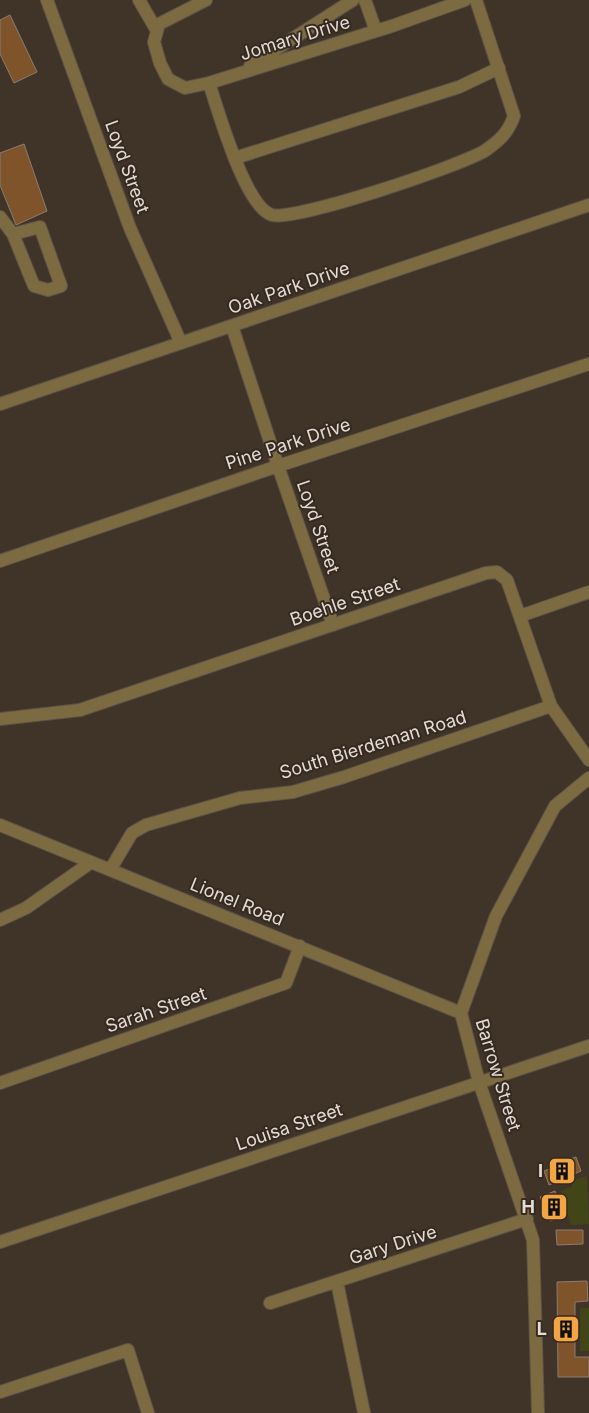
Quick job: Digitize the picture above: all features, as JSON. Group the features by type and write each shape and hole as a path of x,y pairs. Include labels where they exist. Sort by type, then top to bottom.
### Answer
{"street":[{"name":"Loyd Street","path":"47,0 130,228 180,343"},
{"path":"139,0 157,31"},
{"path":"157,31 159,24 206,0"},
{"path":"237,75 353,0"},
{"path":"365,0 376,31"},
{"name":"Jomary Drive","path":"157,31 154,42 160,63 168,79 185,88 209,84 392,26 445,3 464,0"},
{"path":"209,84 246,186 258,206 271,215 288,215 313,210 427,175 485,151 509,131 514,116 476,0"},
{"path":"235,158 458,87 499,68"},
{"name":"Oak Park Drive","path":"0,404 589,205"},
{"path":"0,217 13,234 34,286 48,290 61,286 40,227 13,234"},
{"name":"Loyd Street","path":"232,326 278,466 334,625"},
{"name":"Pine Park Drive","path":"0,561 278,466 589,364"},
{"name":"Boehle Street","path":"0,719 80,710 486,573 497,572 506,580 551,706 589,760"},
{"path":"520,616 589,592"},
{"name":"South Bierdeman Road","path":"110,870 132,833 146,825 240,798 293,792 344,777 551,706"},
{"name":"Barrow Street","path":"538,1413 534,1240 479,1082 461,1013 496,916 555,806 589,778"},
{"name":"Lionel Road","path":"0,825 461,1013"},
{"path":"0,920 26,908 90,863"},
{"name":"Sarah Street","path":"0,1083 286,983 300,946"},
{"name":"Louisa Street","path":"0,1242 589,1046"},
{"name":"Gary Drive","path":"270,1303 527,1219"},
{"path":"337,1282 364,1413"},
{"path":"0,1392 128,1350 148,1413"}],"green space":[{"path":"587,1176 589,1224 571,1225 561,1191 572,1187 571,1181"},
{"path":"580,1308 589,1308 589,1351 580,1351"}],"building":[{"path":"10,15 37,72 14,83 0,54 0,20"},
{"path":"24,144 47,211 16,225 0,185 0,153"},
{"name":"I","path":"576,1157 581,1171 549,1185 544,1171 552,1168 551,1166"},
{"name":"H","path":"555,1191 564,1217 550,1221 540,1197"},
{"path":"556,1230 583,1230 583,1244 557,1245"},
{"path":"587,1281 588,1301 575,1302 575,1357 589,1357 589,1377 558,1377 557,1282"}],"place":[{"name":"I","path":"562,1171"},
{"name":"H","path":"554,1207"},
{"name":"L","path":"566,1329"}]}
